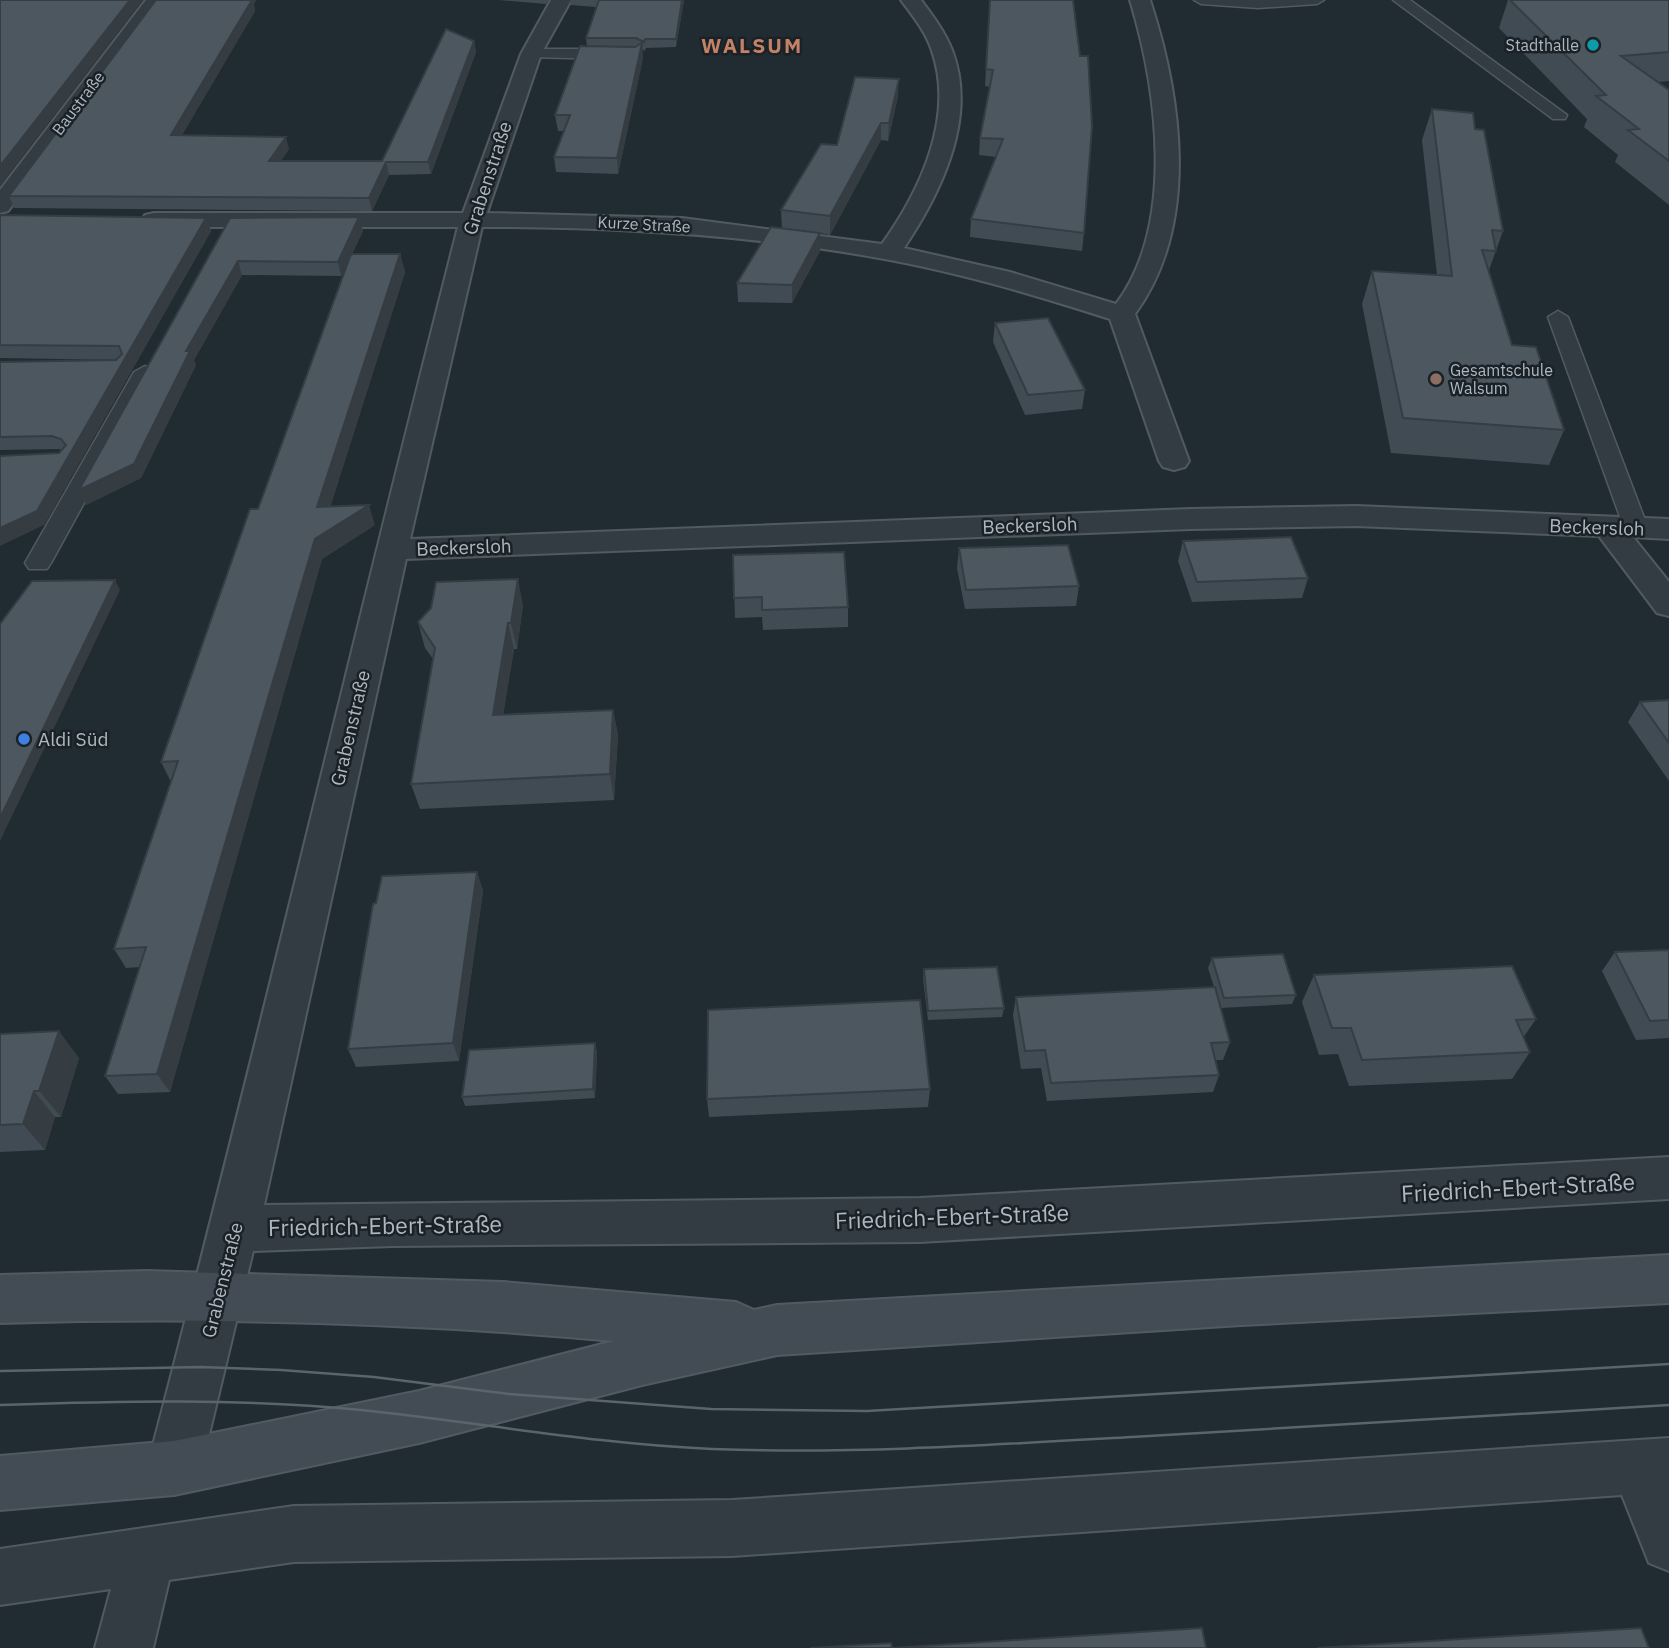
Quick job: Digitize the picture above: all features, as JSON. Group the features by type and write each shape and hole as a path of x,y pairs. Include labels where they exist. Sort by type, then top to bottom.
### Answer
{"main road":[{"path":"0,1483 174,1468 419,1417 642,1359 776,1331 1241,1301 1669,1279"},
{"path":"0,1298 218,1296 503,1306 776,1331"}],"street":[{"name":"Baustraße","path":"0,206 156,0"},
{"name":"Grabenstraße","path":"174,1468 218,1296 391,550 472,220 531,54 561,0"},
{"path":"889,252 911,223 928,190 944,139 949,93 944,55 929,24 911,0"},
{"path":"1140,0 1155,41 1167,110 1168,178 1148,276 1122,314 1174,461"},
{"path":"0,218 27,218"},
{"name":"Kurze Straße","path":"134,220 472,220 682,225 889,252 1001,277 1122,314"},
{"name":"Beckersloh","path":"391,550 1191,519 1356,516 1669,529"},
{"path":"1623,528 1669,605"},
{"name":"Friedrich-Ebert-Straße","path":"234,1228 392,1224 920,1220 1669,1178"},
{"path":"0,1577 294,1534 732,1528 1653,1466 1669,1544"},
{"path":"124,1648 147,1556"}],"lane":[{"path":"1201,0 1258,4 1317,0"},
{"path":"1400,0 1559,115"},
{"path":"531,54 637,54"},
{"path":"215,246 228,222"},
{"path":"1558,317 1623,528"},
{"path":"38,564 155,352"}],"building":[{"path":"0,0 130,0 0,166"},
{"path":"156,0 252,0 171,135 286,137 269,161 382,161 446,29 474,41 428,162 386,162 369,198 9,196"},
{"path":"599,0 682,0 676,39 645,39 644,42 636,38 586,38"},
{"path":"990,0 1073,0 1080,56 1088,56 1092,126 1084,233 971,219 1003,139 980,138 993,70 986,69"},
{"path":"1510,0 1669,0 1669,52 1621,56 1669,90 1669,161 1628,130 1639,129 1596,96 1606,95"},
{"path":"642,43 617,158 554,157 570,115 555,115 580,46 635,47"},
{"path":"855,77 899,79 889,123 881,123 830,216 781,210 821,144 837,145"},
{"path":"1432,109 1473,113 1475,129 1484,130 1503,231 1492,230 1496,251 1482,250 1512,345 1536,347 1564,430 1403,418 1372,271 1452,276"},
{"path":"0,215 206,218 37,511 0,528 0,456 59,453 66,445 61,439 52,436 0,437 0,362 116,360 122,354 119,346 0,345"},
{"path":"359,217 338,262 238,261 186,351 190,351 134,464 79,490 230,218"},
{"path":"771,227 820,233 792,285 737,283"},
{"path":"351,254 400,254 317,507 369,505 315,539 157,1074 105,1076 146,947 114,949 178,761 161,762 250,509 258,509"},
{"path":"1048,318 1085,390 1028,395 995,323"},
{"path":"1291,537 1308,578 1197,582 1183,541"},
{"path":"1068,545 1079,586 966,590 959,548"},
{"path":"844,552 848,607 762,610 762,597 734,598 733,555"},
{"path":"518,579 493,715 613,710 610,774 411,784 435,648 418,622 431,608 436,582"},
{"name":"Aldi Süd","path":"115,580 0,818 0,624 32,581"},
{"path":"1669,700 1669,743 1640,702"},
{"path":"477,872 453,1043 348,1049 373,904 376,903 382,876"},
{"path":"1669,950 1669,1020 1650,1021 1615,952"},
{"path":"1283,954 1296,995 1224,998 1212,958"},
{"path":"1512,966 1536,1019 1516,1020 1530,1052 1362,1060 1351,1028 1332,1028 1314,975"},
{"path":"997,967 1004,1008 928,1011 924,969"},
{"path":"1215,987 1230,1042 1211,1043 1219,1075 1051,1083 1045,1050 1025,1051 1016,997"},
{"path":"920,1000 930,1089 707,1099 708,1010"},
{"path":"59,1031 39,1091 34,1091 23,1124 0,1125 0,1034"},
{"path":"595,1043 593,1089 462,1097 469,1050"},
{"path":"1202,1628 1206,1648 892,1648"},
{"path":"1641,1628 1649,1648 1317,1648"},
{"path":"891,1643 892,1648 810,1648"}],"tram line":[{"path":"0,1371 201,1367 281,1370 374,1377 509,1394 711,1409 867,1411 1669,1364"},
{"path":"0,1405 226,1402 316,1406 580,1438 712,1449 764,1450 922,1448 1027,1443 1669,1405"}],"place":[{"name":"Stadthalle","path":"1593,45"},
{"name":"Gesamtschule Walsum","path":"1436,379"},
{"name":"Aldi Süd","path":"24,739"}],"district":[{"name":"WALSUM","path":"752,45"}]}
